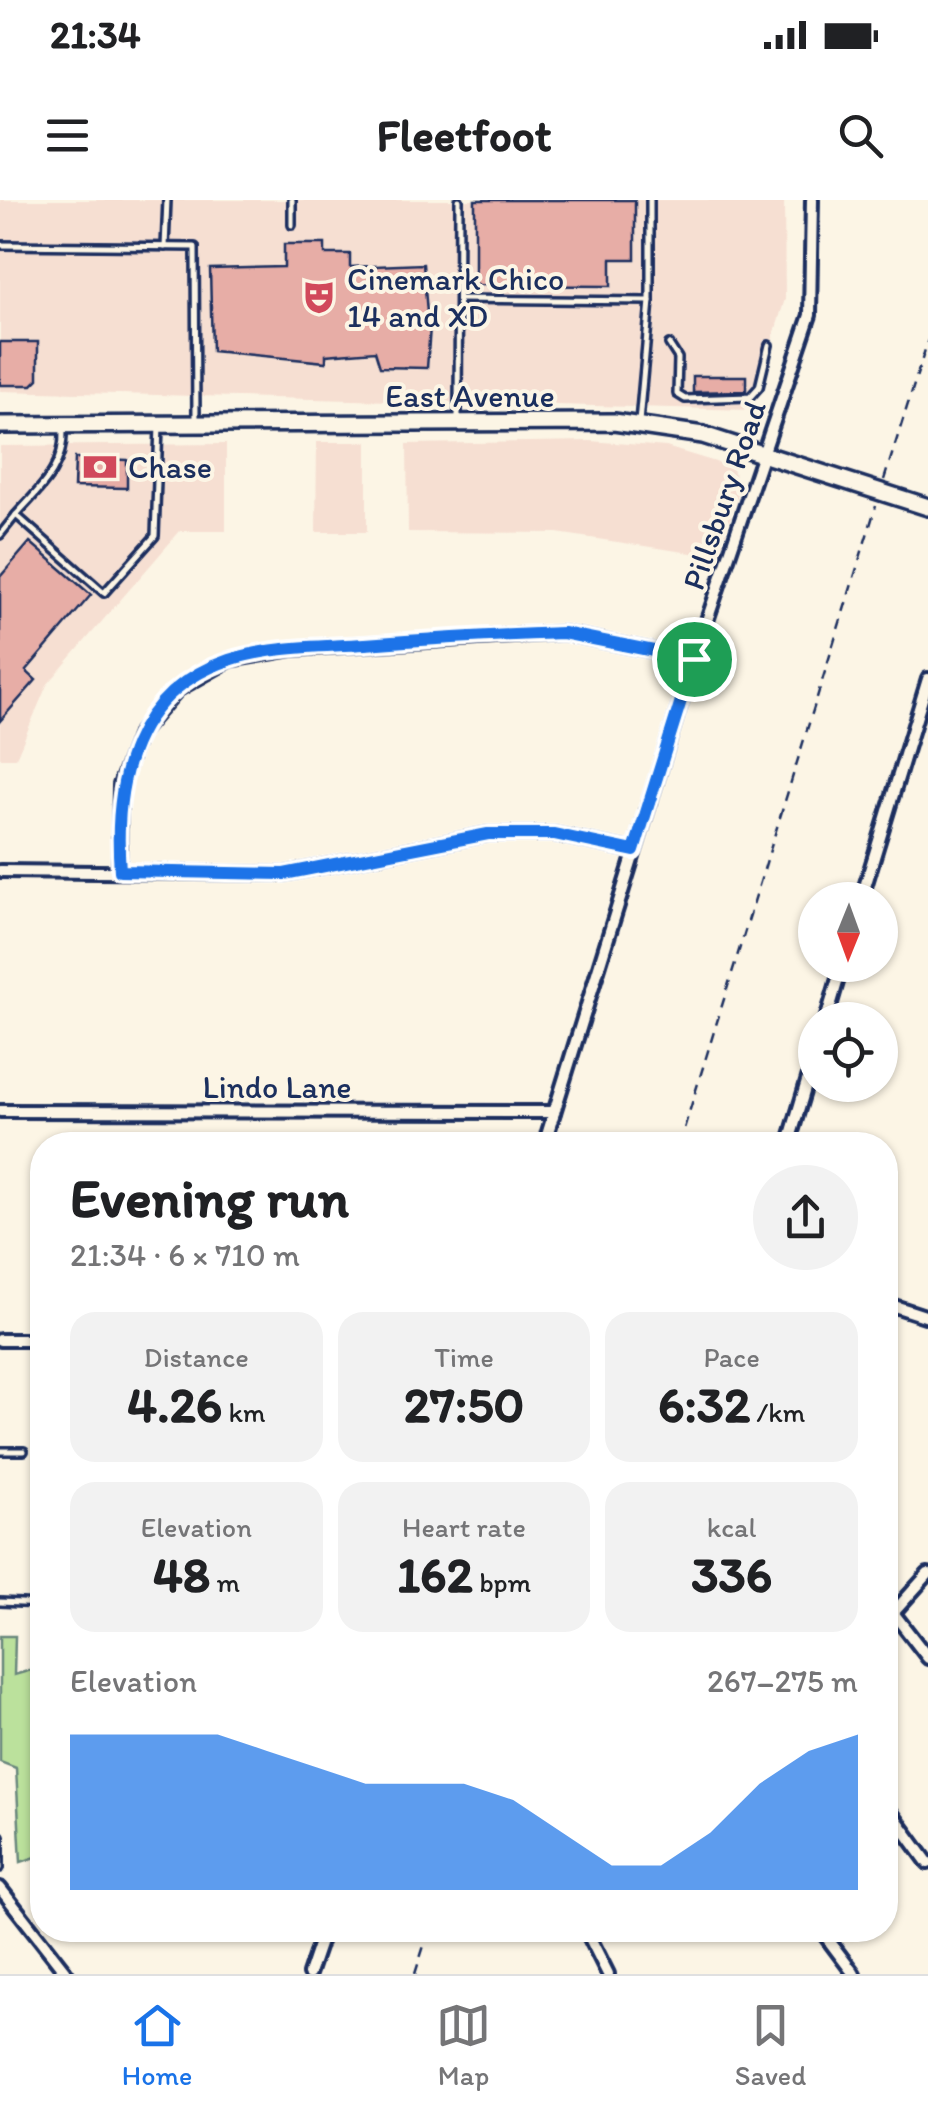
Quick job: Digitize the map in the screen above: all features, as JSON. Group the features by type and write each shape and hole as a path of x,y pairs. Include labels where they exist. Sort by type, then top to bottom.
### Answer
{"main road":[{"name":"East Avenue","path":"0,424 638,425 703,435 928,507"}],"street":[{"name":"Pillsbury Road","path":"548,1132 694,659 810,315 812,200"},
{"path":"120,871 120,785 139,734 177,690 230,660 293,649 563,633 694,659"},
{"path":"867,882 922,717 928,679"},
{"path":"0,871 284,874 488,834 554,834 634,851"},
{"path":"792,1132 801,1102"},
{"name":"Lindo Lane","path":"0,1112 554,1112"},
{"path":"898,1308 928,1317"},
{"path":"0,1340 30,1340"},
{"path":"898,1609 928,1574"},
{"path":"898,1626 928,1658"},
{"path":"898,1822 928,1863"},
{"path":"0,1888 30,1927"},
{"path":"42,1942 67,1974"},
{"path":"309,1974 320,1942"},
{"path":"592,1942 608,1974"},
{"path":"830,1942 854,1974"}],"lane":[{"path":"165,247 167,200"},
{"path":"292,200 292,225"},
{"path":"458,423 459,200"},
{"path":"638,425 650,300 650,200"},
{"path":"0,245 194,247 196,422"},
{"path":"459,299 650,300"},
{"path":"669,344 678,358 677,394 685,399 750,397 759,387 769,345"},
{"path":"16,516 104,593 155,536 159,423"},
{"path":"0,535 54,472 64,451 62,424"},
{"path":"0,1451 24,1451"},
{"path":"0,1602 30,1603"},
{"path":"0,1836 0,1868"}],"path":[{"path":"683,1132 928,340"},
{"path":"414,1974 425,1942"}],"shaded area":[{"path":"0,200 784,200 785,299 751,410 0,391"},
{"path":"590,441 666,447 732,467 740,487 718,557 557,533 408,532 407,444"},
{"path":"317,442 367,442 367,532 316,532"},
{"path":"226,444 226,531 180,531 47,685 16,758 0,758 0,446"}],"green space":[{"path":"0,1636 15,1636 14,1675 30,1670 30,1859 21,1862 16,1768 0,1762"}],"building":[{"path":"475,200 635,200 635,259 611,259 611,286 475,285"},
{"name":"Cinemark Chico 14 and XD","path":"284,244 325,244 325,254 350,254 350,267 423,264 427,313 431,313 427,368 380,367 375,351 326,355 326,362 212,351 210,269 284,267"},
{"path":"0,342 38,342 38,379 32,385 0,385"},
{"path":"693,376 746,376 746,391 693,392"},
{"path":"75,458 127,460 127,488 74,487"},
{"path":"30,542 91,595 26,671 36,680 0,721 0,577"}],"place":[{"name":"Cinemark Chico 14 and XD","path":"319,297"},
{"name":"Chase","path":"100,467"}],"route":[{"path":"563,633 694,659 634,851 554,834 524,832 455,837 284,874 120,871 120,785 126,759 139,734 177,690 204,671 230,660 293,649 563,633"}]}
